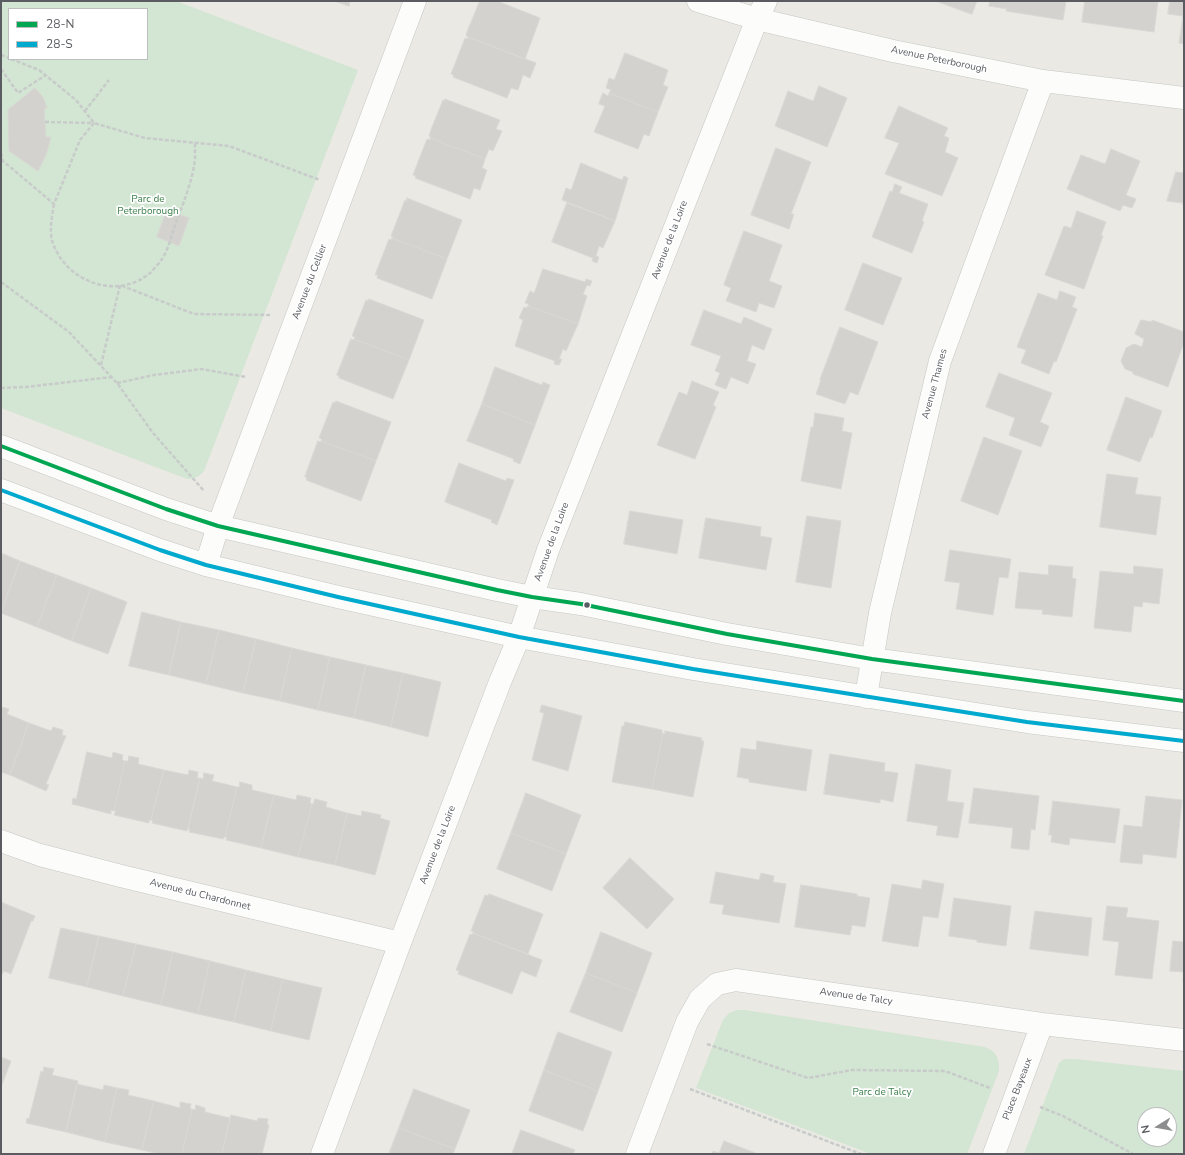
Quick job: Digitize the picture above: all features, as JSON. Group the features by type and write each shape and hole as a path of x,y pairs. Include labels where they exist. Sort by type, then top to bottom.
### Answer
{"street":[{"name":"Avenue du Cellier","path":"206,565 220,519 415,1"},
{"name":"Avenue Peterborough","path":"698,1 762,10 893,51 1043,81 1184,98"},
{"name":"Avenue de la Loire","path":"322,1154 400,943 497,689 519,637 548,550 762,10"},
{"name":"Avenue Thames","path":"866,697 880,614 940,361 1043,81"},
{"path":"1,446 166,509 220,519 532,597 581,604 727,634 872,659 1184,701"},
{"path":"1,490 160,550 206,565 338,597 519,637 693,669 866,697 1027,722 1184,741"},
{"name":"Avenue du Chardonnet","path":"1,841 40,855 121,876 400,943"},
{"name":"Avenue de Talcy","path":"637,1154 687,1022 700,999 717,984 736,980 1042,1024 1184,1040"},
{"name":"Place Bayeaux","path":"994,1154 1042,1024"}],"path":[{"path":"13,60 39,70 46,75 76,100 94,123"},
{"path":"1,69 18,93 46,75"},
{"path":"85,111 109,80"},
{"path":"46,122 94,123 145,138 229,146 345,189"},
{"path":"94,123 80,140 54,204 50,226 53,245 62,262 77,276 94,284 113,286 132,283 150,273 162,258 187,193 195,158 195,142"},
{"path":"1,153 3,161 54,204"},
{"path":"1,282 69,332 118,383 153,433 220,519"},
{"path":"120,285 194,314 297,316"},
{"path":"101,366 120,285"},
{"path":"118,383 154,374 201,369 272,382"},
{"path":"1,388 26,387 112,377"},
{"path":"682,1035 808,1078 852,1070 945,1071 1063,1116 1133,1154"},
{"path":"665,1080 861,1154"}],"green space":[{"name":"Parc de Peterborough","path":"1,1 176,1 358,70 204,471 192,479 187,479 1,408"},
{"name":"Parc de Talcy","path":"737,1010 985,1047 989,1049 995,1053 999,1071 967,1154 871,1154 696,1088 723,1020 729,1013"},
{"path":"1064,1059 1184,1071 1184,1154 1024,1154 1059,1063"}],"building":[{"path":"335,1 350,1 349,6"},
{"path":"480,1 497,1 540,18 525,59 466,35"},
{"path":"936,1 977,1 972,14"},
{"path":"990,1 1066,1 1063,20 1006,11 1007,9 989,6"},
{"path":"1085,1 1158,1 1154,32 1082,22"},
{"path":"1170,1 1184,1 1184,44 1179,43 1183,16 1168,14"},
{"path":"468,37 536,63 530,78 523,75 518,90 511,88 507,98 453,77 454,75 451,74 465,38 468,39"},
{"path":"625,53 668,70 663,85 668,87 658,112 609,93 611,90 606,88 609,78 614,80"},
{"path":"819,86 847,98 827,147 775,126 788,91 813,101"},
{"path":"35,88 43,97 47,108 44,109 46,137 51,137 46,155 38,171 9,151 8,110"},
{"path":"603,93 608,96 609,93 658,112 649,136 644,134 638,149 594,132 605,106 599,104"},
{"path":"445,99 500,120 496,129 502,131 493,151 489,149 485,159 430,138 431,137 429,136 432,127 443,100 445,101"},
{"path":"899,106 948,128 944,136 949,138 945,152 958,158 942,196 885,174 899,143 885,138"},
{"path":"430,138 485,159 482,168 487,170 480,190 474,188 470,199 415,178 416,176 413,175 427,139 430,140"},
{"path":"776,148 811,162 791,214 794,214 789,229 751,215"},
{"path":"1111,149 1140,161 1126,195 1136,199 1132,208 1123,205 1120,211 1067,189 1081,155 1105,164"},
{"path":"581,163 622,180 624,176 628,178 615,221 562,200 566,188 571,190"},
{"path":"1176,172 1184,173 1184,205 1182,204 1183,203 1167,201"},
{"path":"895,184 902,187 899,193 928,204 922,221 924,222 912,253 872,237 890,191 892,192"},
{"path":"407,198 462,220 447,259 392,238 393,237 391,236"},
{"path":"567,203 615,221 603,248 599,246 596,256 599,257 597,263 592,261 593,258 552,242"},
{"path":"167,210 189,218 179,246 157,237"},
{"path":"1077,211 1106,222 1101,235 1103,236 1084,289 1045,275 1064,226 1071,228"},
{"path":"744,231 782,245 769,281 782,286 774,308 759,303 756,312 726,301 731,288 724,285"},
{"path":"392,238 447,259 432,299 377,278 378,275 375,275 389,239 392,240"},
{"path":"863,263 902,278 883,325 845,310"},
{"path":"543,269 585,282 586,279 592,281 590,286 587,285 583,294 587,296 578,324 528,306 529,304 525,303 530,291 534,293"},
{"path":"1060,291 1076,297 1072,307 1077,309 1056,362 1054,361 1049,374 1021,363 1026,350 1017,347 1038,293 1057,300"},
{"path":"369,299 424,320 409,360 354,339 355,337 352,336 366,300 368,301"},
{"path":"528,306 578,324 566,351 563,349 559,359 562,359 559,365 554,364 555,361 515,346 523,320 519,318 524,307 527,308"},
{"path":"704,310 741,324 744,317 772,329 764,350 752,345 747,361 756,364 748,384 731,377 726,389 715,385 720,373 715,371 721,356 691,345"},
{"path":"1141,320 1152,322 1152,320 1184,332 1184,342 1168,387 1133,374 1133,372 1125,369 1121,361 1126,348 1134,344 1142,347 1144,339 1135,334"},
{"path":"840,327 878,342 858,395 850,392 845,404 816,394"},
{"path":"351,339 409,360 393,399 339,378 337,375"},
{"path":"495,367 542,385 543,382 550,385 535,425 482,404"},
{"path":"999,373 1052,393 1040,422 1049,426 1041,447 1009,435 1015,418 986,407"},
{"path":"692,381 719,392 713,405 716,407 695,459 657,445 679,392 687,395"},
{"path":"1126,397 1162,411 1152,438 1150,437 1140,462 1107,450"},
{"path":"336,401 391,422 376,461 321,441 322,439 319,438 333,402 335,403"},
{"path":"482,404 535,425 520,464 513,461 514,459 467,441"},
{"path":"815,413 844,418 842,431 852,433 841,489 801,481"},
{"path":"984,437 1022,451 998,515 961,501"},
{"path":"318,441 376,461 361,501 306,480 307,478 305,477"},
{"path":"459,463 506,481 507,478 514,480 497,525 491,522 492,520 445,502"},
{"path":"1107,474 1138,478 1135,494 1161,497 1156,535 1100,527"},
{"path":"630,511 683,520 677,554 624,544"},
{"path":"807,516 841,521 831,588 796,582"},
{"path":"706,518 761,527 760,536 772,538 766,570 699,558"},
{"path":"950,550 1011,559 1008,578 999,577 993,615 956,609 960,583 945,581"},
{"path":"1,553 20,561 1,613"},
{"path":"20,561 57,575 37,627 1,613"},
{"path":"1049,565 1073,567 1072,578 1076,579 1072,617 1042,614 1043,610 1015,608 1019,572 1048,575"},
{"path":"1134,566 1163,569 1159,604 1143,602 1142,607 1134,606 1131,632 1094,628 1100,571 1133,574"},
{"path":"57,575 91,588 72,641 37,627"},
{"path":"91,588 127,602 108,654 72,641"},
{"path":"142,612 181,622 169,675 129,666"},
{"path":"181,622 219,630 206,684 169,675"},
{"path":"219,630 256,639 243,693 206,684"},
{"path":"256,639 292,648 280,701 243,693"},
{"path":"292,648 330,657 318,710 280,701"},
{"path":"330,657 366,665 354,718 318,710"},
{"path":"366,665 403,673 391,727 354,718"},
{"path":"403,673 441,682 428,737 391,727"},
{"path":"542,705 582,716 568,771 532,760 544,713 540,712"},
{"path":"1,707 9,709 7,714 29,723 10,775 1,772"},
{"path":"625,722 662,730 662,734 663,733 652,789 612,782 622,726 624,726"},
{"path":"29,723 51,731 53,727 63,730 62,735 66,736 46,784 49,785 46,791 10,775"},
{"path":"665,731 702,738 701,741 704,741 693,797 652,789 663,733 665,734"},
{"path":"757,741 812,750 806,791 749,782 749,779 737,777 741,748 756,750"},
{"path":"87,752 112,758 113,752 123,755 122,760 125,761 114,811 111,810 111,814 72,804 73,798 76,799"},
{"path":"830,754 885,763 884,771 898,773 893,802 880,799 880,803 824,794"},
{"path":"129,756 139,758 138,764 164,770 149,823 114,815 125,761 128,761"},
{"path":"916,764 951,770 947,801 964,803 958,838 936,835 938,826 907,821"},
{"path":"164,770 188,775 189,770 198,772 197,778 200,778 187,831 152,823 153,821 151,820"},
{"path":"204,773 214,775 212,781 237,787 225,837 223,839 189,832 190,829 188,829 200,778 203,779"},
{"path":"240,782 252,785 252,790 274,795 261,848 226,840 227,837 225,837 237,787 239,787"},
{"path":"974,788 1039,796 1035,830 1031,829 1029,850 1011,848 1013,828 969,823"},
{"path":"526,793 581,815 566,854 511,833"},
{"path":"274,795 296,800 297,795 311,798 310,803 312,804 298,857 261,848"},
{"path":"1146,796 1182,800 1176,858 1143,854 1142,864 1120,862 1124,825 1142,827"},
{"path":"315,799 327,802 326,807 347,813 335,865 298,857 312,804"},
{"path":"1053,801 1120,809 1115,843 1070,838 1069,845 1051,842 1052,835 1049,835"},
{"path":"362,811 381,815 380,818 390,821 375,875 335,865 347,813 361,816"},
{"path":"511,833 566,854 552,891 497,869"},
{"path":"630,858 674,899 647,929 603,888"},
{"path":"716,872 759,880 761,873 774,876 773,882 786,884 779,923 722,914 724,905 710,903"},
{"path":"923,880 944,884 938,918 923,916 918,947 882,941 892,884 921,889"},
{"path":"801,885 857,894 857,896 870,898 865,927 852,925 850,935 795,927"},
{"path":"489,894 543,914 528,954 471,931 485,895 488,896"},
{"path":"954,898 1011,906 1006,946 949,936"},
{"path":"1,902 35,916 33,921 31,921 11,974 4,971 1,976"},
{"path":"1107,906 1128,908 1126,917 1159,921 1152,979 1115,975 1119,942 1103,940"},
{"path":"1035,911 1092,918 1088,956 1030,949"},
{"path":"61,928 99,936 87,987 49,978"},
{"path":"601,932 652,953 637,993 586,973"},
{"path":"473,933 542,960 536,977 521,971 512,994 458,974 459,971 456,970 470,934 472,935"},
{"path":"99,936 136,944 123,996 87,987"},
{"path":"1173,941 1184,942 1184,972 1170,971"},
{"path":"136,944 173,952 161,1005 123,996"},
{"path":"173,952 210,961 198,1014 161,1005"},
{"path":"210,961 246,970 234,1022 198,1014"},
{"path":"246,970 283,979 271,1031 234,1022"},
{"path":"586,973 637,993 622,1032 570,1012"},
{"path":"283,979 322,988 309,1040 271,1031"},
{"path":"558,1032 612,1052 598,1091 544,1070"},
{"path":"1,1057 11,1061 1,1087"},
{"path":"44,1067 54,1069 52,1075 78,1081 66,1132 26,1123 27,1118 29,1119 41,1071 43,1072"},
{"path":"544,1070 598,1091 583,1131 529,1111"},
{"path":"77,1084 103,1090 104,1085 117,1088 105,1142 66,1132"},
{"path":"117,1088 129,1090 128,1095 154,1101 142,1150 105,1142"},
{"path":"414,1089 470,1110 455,1149 399,1128"},
{"path":"154,1101 180,1108 180,1102 191,1104 190,1109 192,1109 182,1154 160,1154 142,1150"},
{"path":"196,1105 205,1108 205,1112 230,1118 222,1154 182,1154 192,1109 195,1110"},
{"path":"231,1115 257,1121 258,1118 268,1119 267,1124 269,1125 262,1154 222,1154"},
{"path":"399,1128 455,1149 453,1154 389,1154"},
{"path":"521,1130 575,1150 573,1154 512,1154"},
{"path":"724,1141 758,1154 712,1154 713,1151 719,1153"}],"transit line":[{"name":"28-N","path":"1,446 166,509 218,526 497,590 581,604 727,634 872,659 1184,701"},
{"name":"28-S","path":"1,490 160,550 206,565 338,597 519,637 693,669 1027,722 1184,741"}]}
